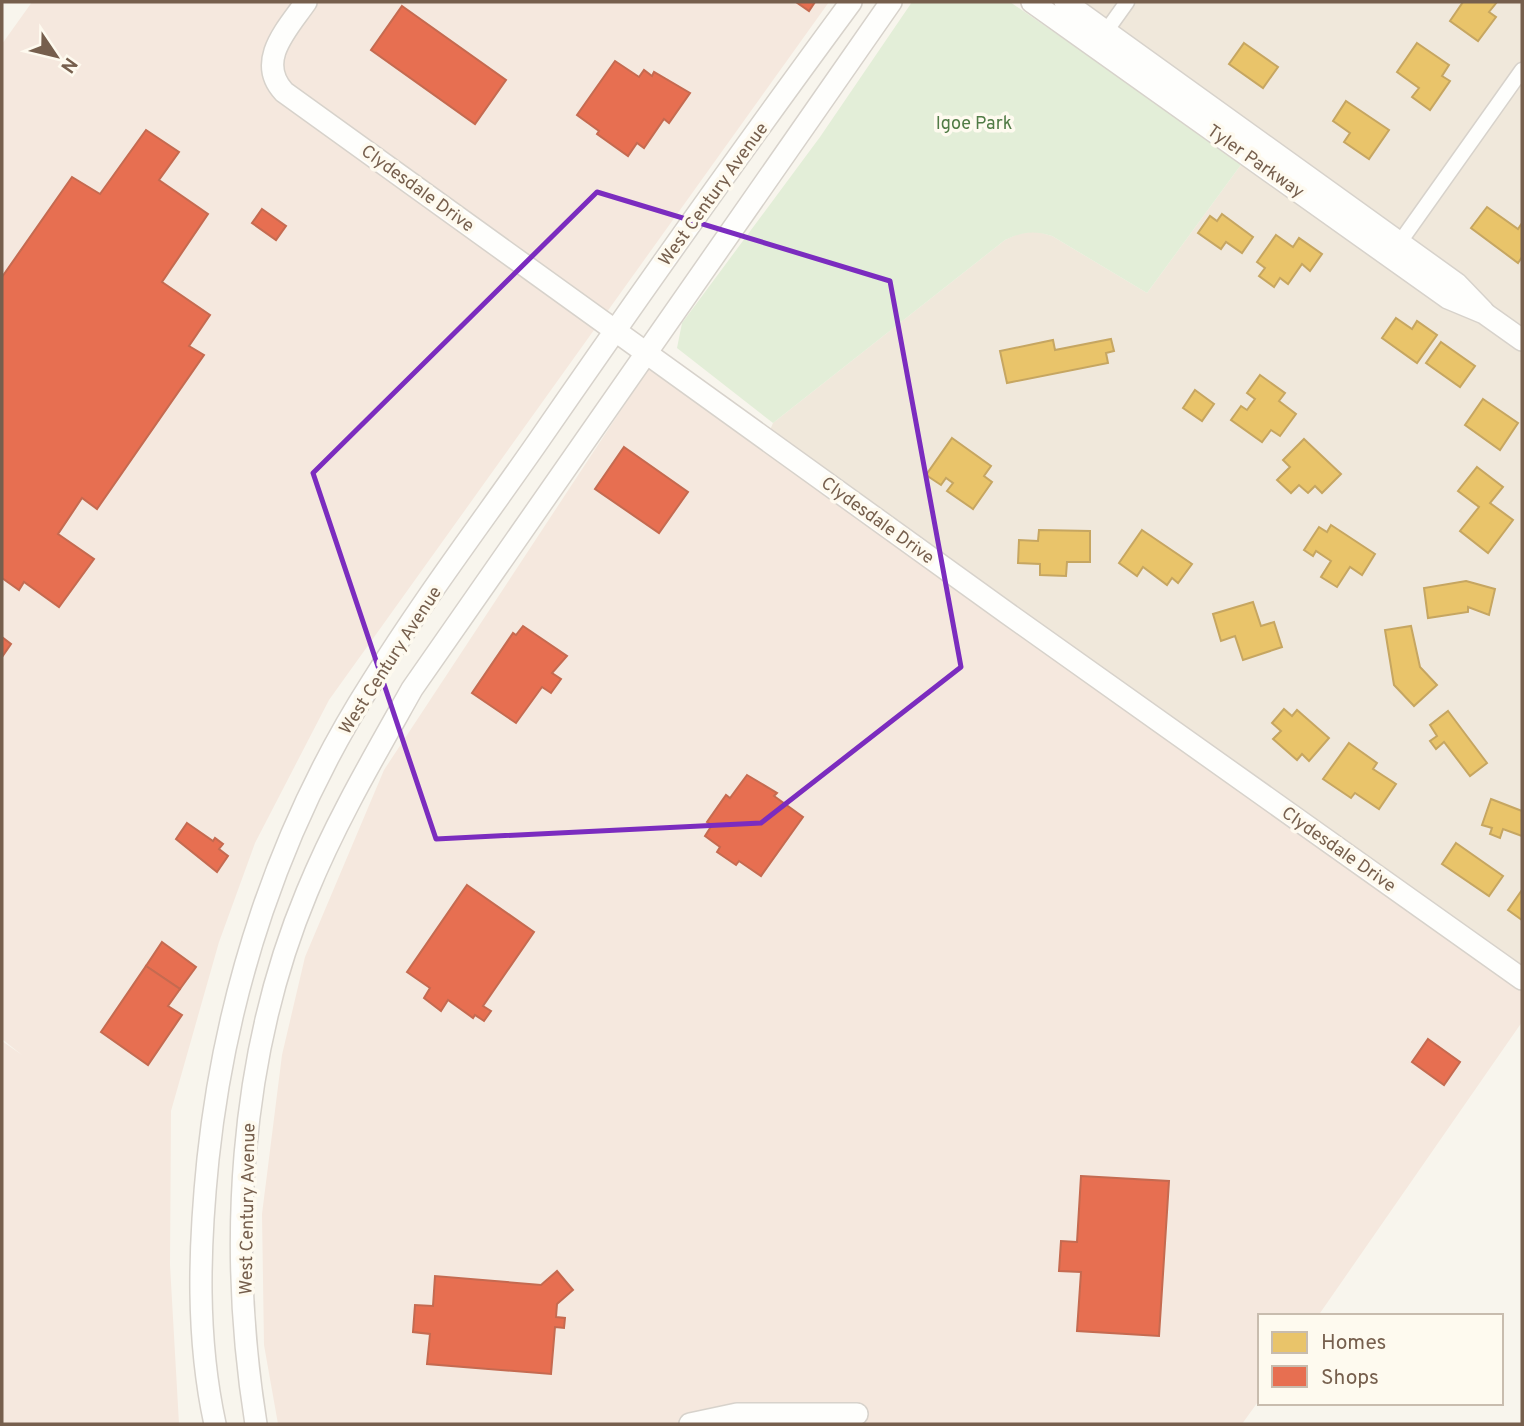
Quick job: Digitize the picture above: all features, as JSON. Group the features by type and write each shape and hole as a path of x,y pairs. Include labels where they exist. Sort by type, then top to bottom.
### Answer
{"main road":[{"name":"Clydesdale Drive","path":"306,2 274,51 272,66 275,80 284,92 1522,979"},
{"name":"West Century Avenue","path":"215,1424 206,1382 200,1243 215,1105 231,1018 269,890 314,784 371,682 615,330 851,2"},
{"name":"West Century Avenue","path":"256,1424 247,1365 245,1153 261,1048 296,923 351,799 412,689 644,351 891,2"},
{"name":"Tyler Parkway","path":"1032,2 1101,39 1400,242 1457,284 1484,313 1522,340"},
{"name":"Tyler Parkway","path":"1065,2 1101,39 1448,298 1484,313"},
{"path":"690,1424 737,1414 857,1414"}],"street":[{"path":"1101,39 1127,2"},
{"path":"1400,242 1522,70"}],"highlighted area":[{"path":"597,192 890,281 961,667 761,823 436,839 313,473"}],"shaded area":[{"path":"32,2 829,2 329,700 255,843 219,942 171,1111 170,1265 179,1424 2,1424 2,1041 22,1055 2,1039 2,44"},
{"path":"1076,2 1522,2 1522,991 763,447 773,423 1005,240 1018,234 1035,231 1052,236 1147,293 1243,162"},
{"path":"650,366 1522,991 1522,1022 1319,1314 1258,1314 1258,1402 1242,1424 278,1424 264,1345 262,1214 282,1055 305,957 384,770"}],"green space":[{"name":"Igoe Park","path":"912,2 1010,2 1243,162 1147,293 1052,236 1039,233 1017,235 1005,240 773,423 677,348 682,323 820,137"}],"building: Homes":[{"path":"1463,2 1497,2 1489,12 1496,17 1478,41 1450,21"},
{"path":"1244,43 1278,67 1263,88 1229,64"},
{"path":"1417,43 1449,65 1442,76 1450,81 1430,110 1412,97 1419,88 1397,72"},
{"path":"1346,101 1389,130 1369,159 1344,142 1350,133 1333,121"},
{"path":"1487,207 1518,229 1522,223 1522,257 1518,263 1471,228"},
{"path":"1222,214 1253,237 1242,253 1226,242 1221,249 1198,233 1210,216 1217,221"},
{"path":"1276,235 1293,247 1299,238 1322,254 1310,271 1302,264 1288,284 1280,278 1274,287 1259,276 1265,268 1257,262"},
{"path":"1396,318 1412,329 1417,321 1437,335 1417,363 1382,338"},
{"path":"1111,339 1114,351 1106,353 1108,363 1007,383 1000,351 1053,340 1055,350"},
{"path":"1441,342 1475,366 1460,387 1426,363"},
{"path":"1260,375 1285,393 1279,401 1296,414 1280,436 1271,430 1262,442 1231,420 1241,406 1247,410 1255,399 1247,393"},
{"path":"1195,390 1214,404 1202,421 1183,408"},
{"path":"1483,399 1518,423 1500,450 1465,425"},
{"path":"952,438 991,466 984,476 992,482 973,509 947,491 953,483 946,478 941,485 926,475"},
{"path":"1304,439 1341,474 1322,493 1315,486 1308,493 1299,485 1291,493 1277,480 1290,467 1283,460"},
{"path":"1477,467 1503,487 1490,503 1513,520 1488,553 1460,531 1479,507 1458,491"},
{"path":"1331,525 1375,554 1362,575 1350,567 1337,587 1321,577 1331,561 1316,551 1313,556 1304,550 1319,527 1327,532"},
{"path":"1039,530 1090,531 1090,562 1067,562 1066,576 1040,575 1040,564 1018,563 1019,540 1038,541"},
{"path":"1142,530 1192,564 1178,583 1172,578 1167,585 1143,567 1137,576 1119,563"},
{"path":"1466,581 1495,589 1489,615 1468,607 1468,612 1428,618 1424,588"},
{"path":"1253,602 1261,626 1274,622 1282,647 1243,660 1235,636 1221,641 1213,614"},
{"path":"1411,626 1420,667 1437,685 1414,706 1394,685 1385,630"},
{"path":"1284,709 1292,716 1297,710 1329,738 1309,761 1302,754 1297,760 1273,739 1281,731 1272,723"},
{"path":"1448,711 1487,763 1470,776 1444,742 1436,749 1430,741 1437,736 1430,725"},
{"path":"1349,743 1377,763 1373,769 1396,784 1379,809 1355,793 1351,798 1323,779"},
{"path":"1491,799 1522,811 1522,836 1503,829 1500,838 1490,834 1492,828 1482,825"},
{"path":"1456,843 1503,876 1489,896 1442,864"},
{"path":"1522,890 1522,920 1508,910"}],"building: Shops":[{"path":"796,2 815,2 809,11"},
{"path":"402,6 506,80 475,124 371,50"},
{"path":"615,61 639,77 644,70 652,76 654,72 690,93 669,123 664,119 644,148 637,143 628,156 597,134 599,131 577,115"},
{"path":"146,130 179,152 159,180 208,214 162,282 210,315 189,346 204,355 97,509 82,498 58,534 94,559 59,607 24,582 19,590 2,578 2,277 72,177 100,194"},
{"path":"262,209 286,226 276,240 252,223"},
{"path":"624,447 688,492 659,533 595,489"},
{"path":"523,626 567,656 552,673 561,679 551,693 542,687 516,723 472,693 513,633 516,635"},
{"path":"2,637 11,644 2,657"},
{"path":"747,775 777,793 774,796 803,817 761,876 739,861 736,865 717,852 720,847 705,836 712,825 707,822 726,795 730,798"},
{"path":"187,823 213,841 215,838 223,844 219,849 228,856 217,872 176,839"},
{"path":"467,885 534,932 483,1006 491,1011 484,1021 475,1015 473,1018 448,1000 441,1011 424,998 430,988 407,972"},
{"path":"162,942 196,967 180,989 146,966"},
{"path":"146,966 180,989 168,1006 182,1015 148,1065 101,1032"},
{"path":"1428,1039 1460,1062 1444,1085 1412,1062"},
{"path":"1081,1176 1169,1181 1159,1336 1077,1331 1081,1272 1059,1271 1061,1241 1077,1242"},
{"path":"557,1271 573,1290 557,1304 556,1317 565,1318 564,1328 555,1327 551,1374 427,1364 430,1334 413,1332 415,1305 433,1306 435,1276 541,1285"}]}
